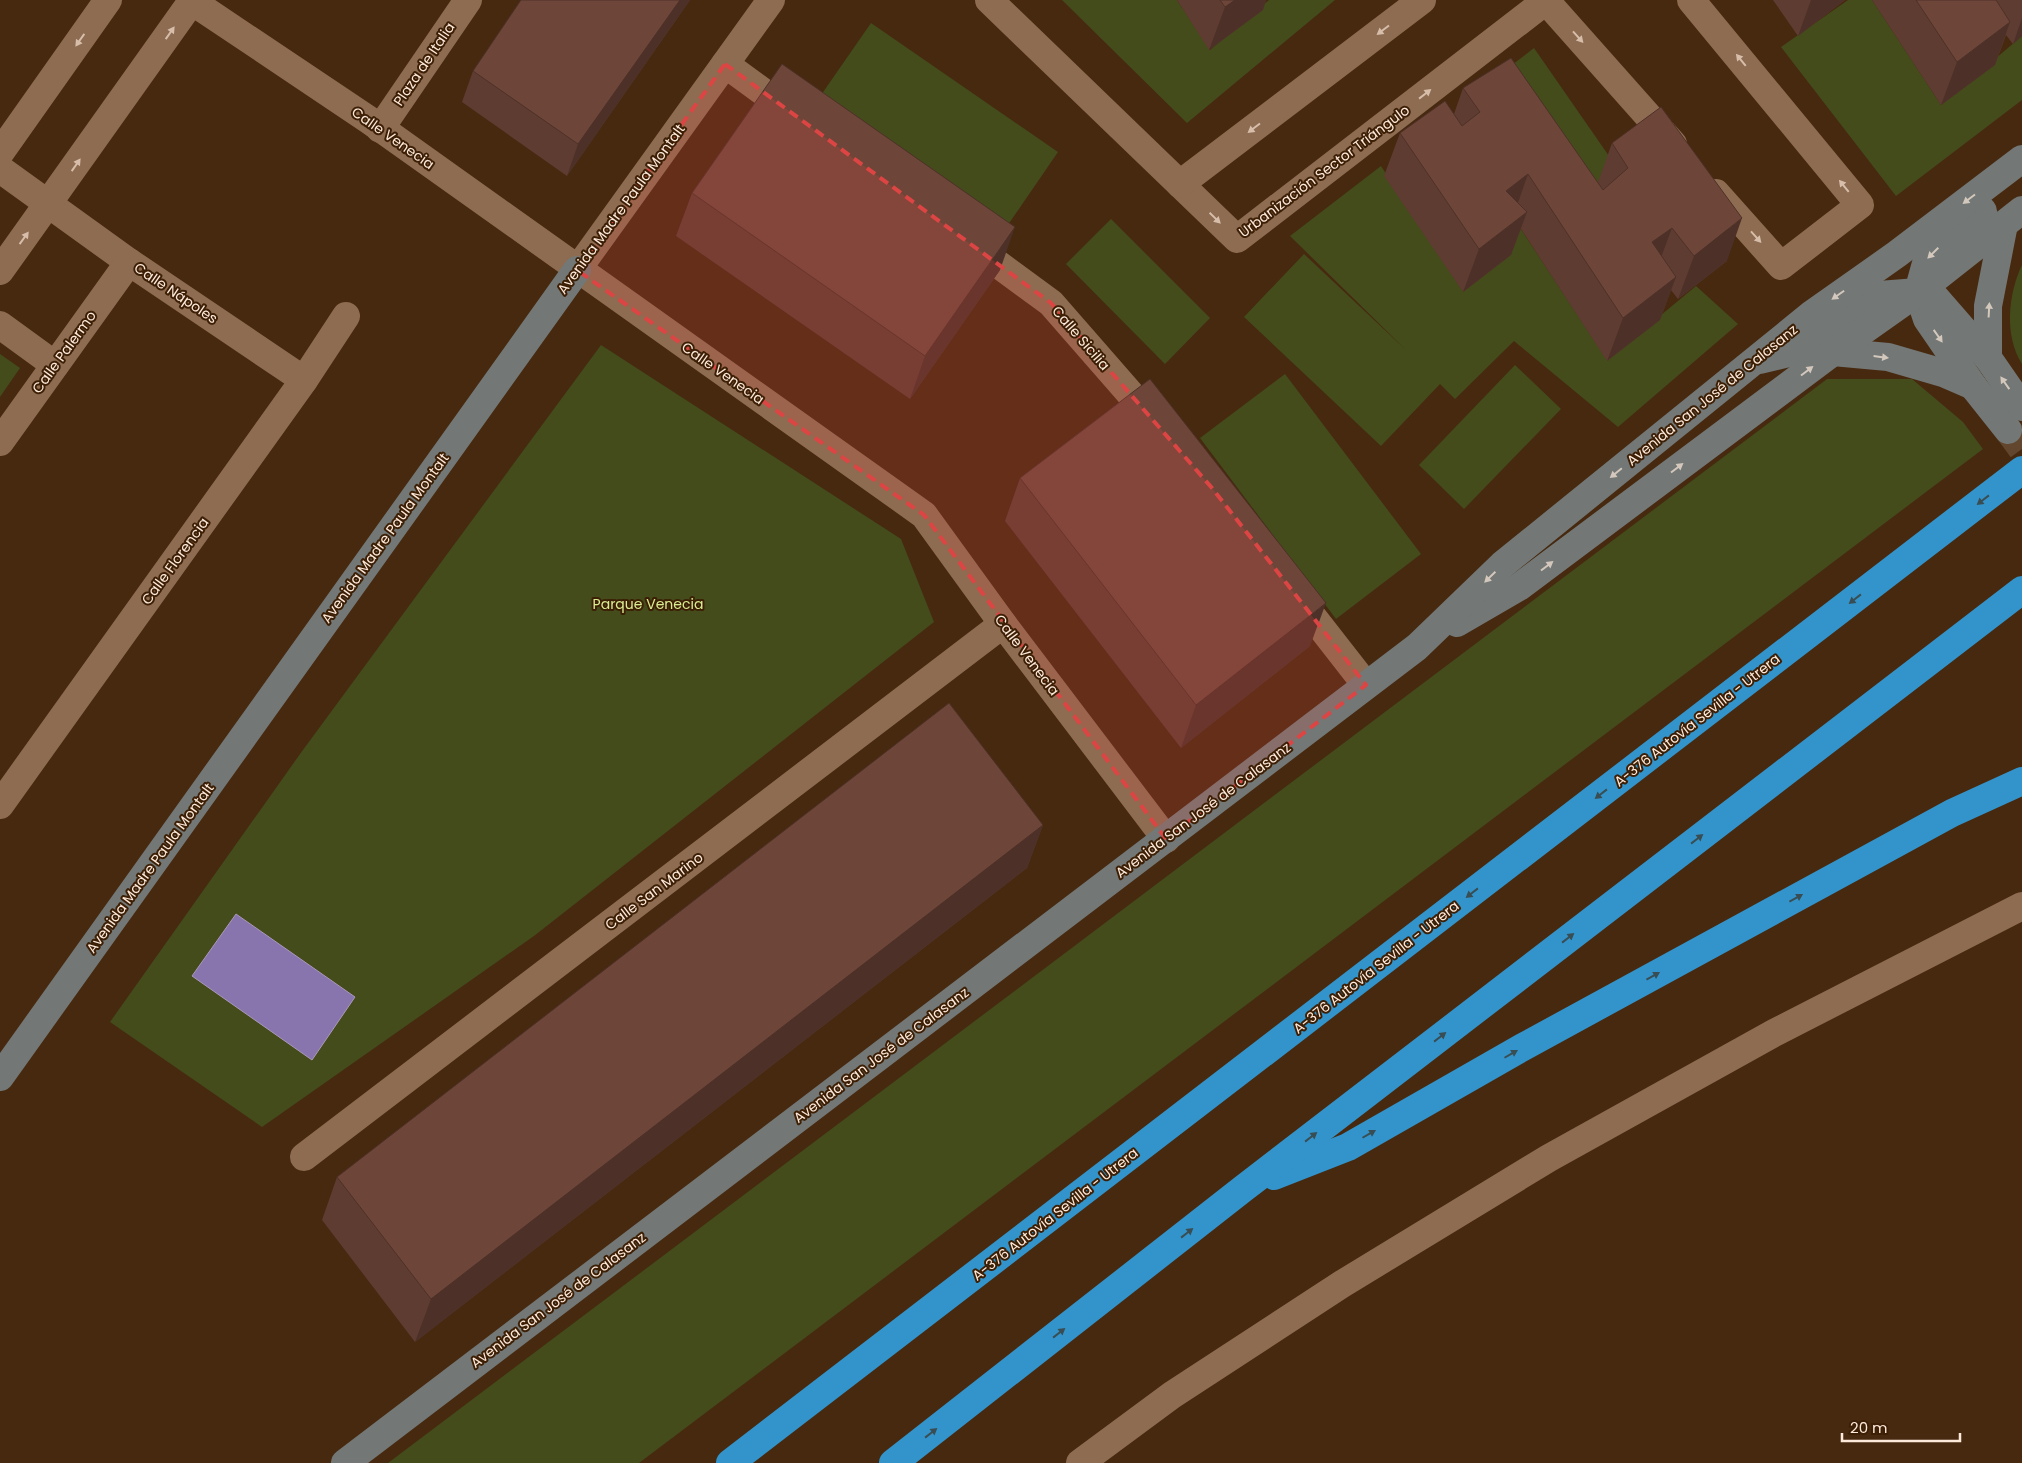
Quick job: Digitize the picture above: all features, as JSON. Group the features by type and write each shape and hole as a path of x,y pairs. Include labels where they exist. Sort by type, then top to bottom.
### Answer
{"highway":[{"name":"A-376 Autovía Sevilla - Utrera","path":"735,1459 2022,470"},
{"path":"893,1463 1244,1188 2022,590"},
{"path":"1244,1188 1348,1147 1523,1047 1952,813 2022,781"}],"street":[{"path":"0,153 108,0"},
{"name":"Plaza de Italia","path":"380,128 468,0"},
{"name":"Avenida Madre Paula Montalt","path":"0,1077 771,0"},
{"path":"989,0 1180,184 1422,0"},
{"path":"1547,0 1781,266 1860,205 1691,0"},
{"name":"Urbanización Sector Triángulo","path":"1180,184 1237,239 1547,0"},
{"path":"0,271 191,1"},
{"name":"Calle Venecia","path":"191,1 380,128 577,270 924,514 1003,624 1166,838"},
{"path":"725,64 812,128"},
{"path":"2008,430 1973,386 1927,319 1918,292 1928,256 1990,205 2017,163"},
{"name":"Avenida San José de Calasanz","path":"345,1463 1417,647 1502,566 1812,314 1897,254 2017,163"},
{"name":"Calle Nápoles","path":"0,169 129,262 304,380"},
{"path":"1988,358 1988,306 2013,217"},
{"name":"Avenida San José de Calasanz","path":"1417,647 1519,587 1833,352 1918,292 2013,217"},
{"name":"Calle Sicilia","path":"956,233 1051,303 1167,436"},
{"name":"Calle Palermo","path":"0,442 129,262"},
{"path":"1754,361 1806,349 1879,295 1918,292 1934,296 1988,358 2022,407"},
{"name":"Calle Florencia","path":"0,805 304,380 346,316"},
{"path":"0,325 55,365"},
{"path":"1833,352 1888,357 1943,373 1973,386"},
{"path":"1277,571 1366,686"},
{"name":"Calle San Marino","path":"304,1157 1003,624"},
{"path":"1080,1463 1172,1395 1342,1284 1549,1158 1774,1033 2022,906"}],"highlighted area":[{"path":"725,64 1051,303 1212,488 1366,685 1166,839 924,515 577,270"}],"green space":[{"path":"1062,0 1177,0 1210,50 1269,0 1335,0 1187,123"},
{"path":"1848,0 1872,0 1941,105 2022,36 2022,100 1896,196 1781,47"},
{"path":"871,23 1058,152 999,238 812,108"},
{"path":"1534,48 1618,169 1569,206 1469,98"},
{"path":"1381,166 1463,291 1513,217 1607,360 1696,286 1738,324 1618,427 1514,341 1455,399 1440,384 1381,446 1244,317 1304,254 1406,350 1290,236"},
{"path":"1111,219 1210,318 1165,364 1066,264"},
{"path":"2022,265 2022,364 2012,341 2010,315 2017,276"},
{"name":"Parque Venecia","path":"601,345 901,539 934,622 534,936 262,1127 110,1022 300,754"},
{"path":"0,354 20,368 0,397"},
{"path":"1515,365 1561,409 1464,509 1419,465"},
{"path":"1285,374 1421,554 1336,619 1200,438"},
{"path":"1827,379 1912,379 1963,422 1983,449 639,1463 388,1463"}],"shaded area":[{"path":"236,914 355,997 312,1060 192,976"}],"building":[{"path":"521,0 680,0 578,144 473,71"},
{"path":"1220,0 1235,0 1225,7"},
{"path":"1916,0 1996,0 2010,22 1957,62"},
{"path":"1511,58 1603,190 1628,168 1612,143 1661,107 1742,218 1694,256 1672,228 1652,242 1676,277 1623,318 1528,174 1506,191 1527,212 1479,249 1400,133 1445,101 1462,126 1480,112 1463,88"},
{"path":"782,64 1015,227 925,356 692,193"},
{"path":"1150,379 1326,603 1196,705 1020,478"},
{"path":"949,703 1043,825 431,1299 337,1177"}],"tunnel":[{"path":"2008,430 2022,449"}]}
